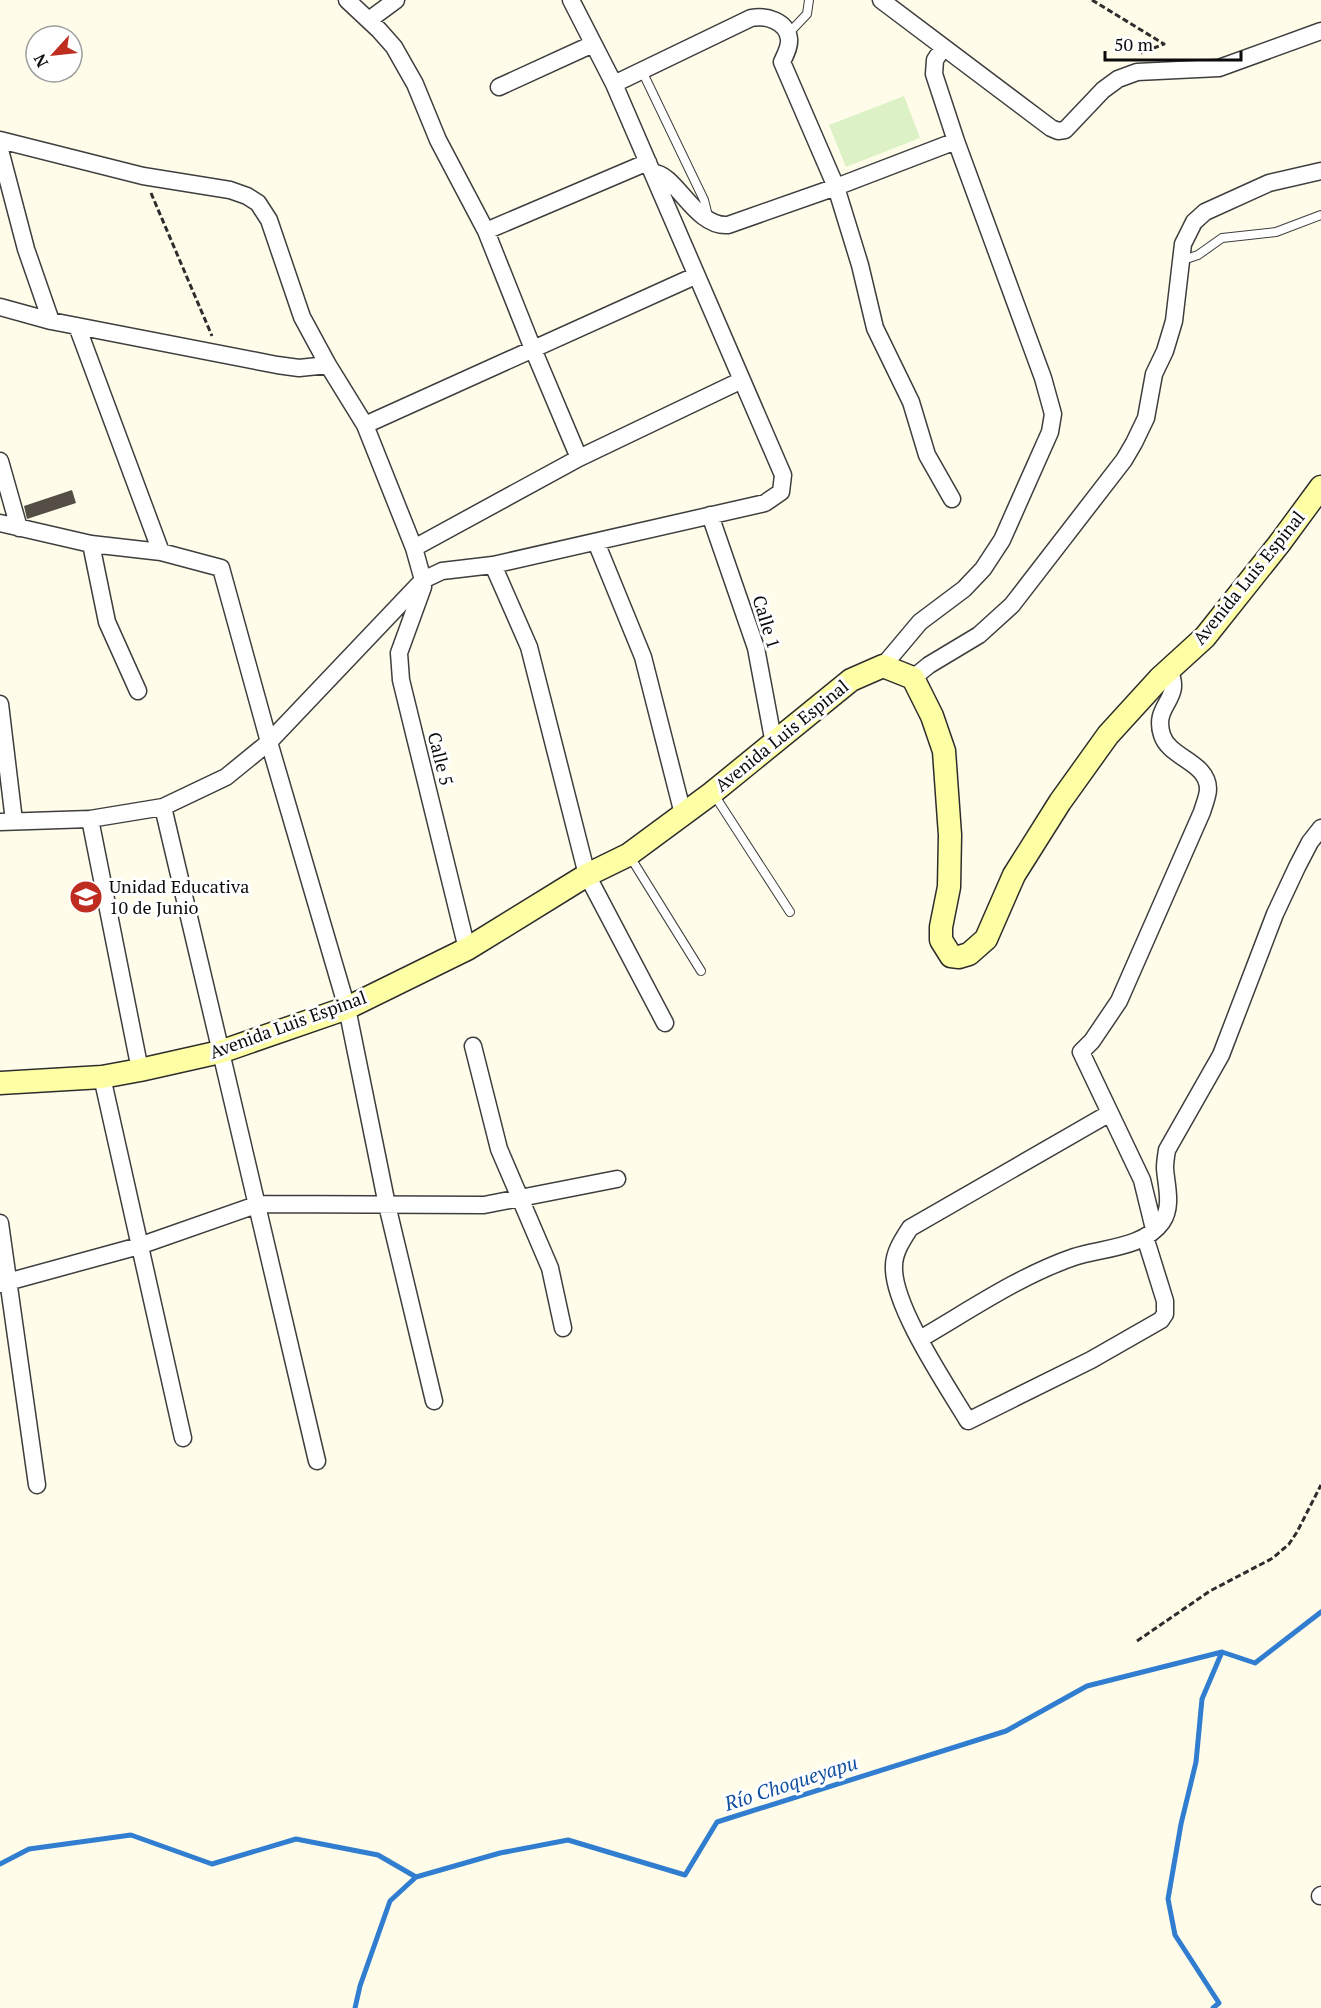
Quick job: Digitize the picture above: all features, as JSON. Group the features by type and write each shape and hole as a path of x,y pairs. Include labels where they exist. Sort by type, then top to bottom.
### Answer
{"street":[{"path":"347,0 394,47 410,75 438,140 486,231 579,458"},
{"path":"369,20 396,0"},
{"path":"0,704 7,822 90,819 163,807 226,777 269,742 423,580 442,571 494,565 765,503 782,492 783,475 695,276 614,84 571,0"},
{"path":"881,0 1058,131 1065,130 1071,125 1102,90 1118,79 1137,72 1219,68 1321,31"},
{"path":"614,84 751,18 764,17 781,26 788,35 788,47 782,62 836,187 860,265 875,328 911,402 927,455 952,499"},
{"path":"499,87 593,44"},
{"path":"943,48 935,60 934,74 956,141 1043,378 1053,414 1050,432 1002,540 983,569 964,589 920,622 882,666 913,678 929,665 979,635 1012,605 1124,460 1146,418 1154,374 1165,351 1174,321 1180,261 1187,233 1194,222 1205,212 1269,183 1321,171"},
{"path":"0,140 143,176 230,190 258,203 269,220 302,317 365,425 414,548 423,580"},
{"path":"650,167 666,177 683,198 710,220 716,224 728,225 956,141"},
{"path":"0,150 26,249 51,321"},
{"path":"486,231 650,167"},
{"path":"365,425 695,276"},
{"path":"0,307 51,321 288,367 328,365"},
{"path":"77,326 161,552"},
{"path":"414,548 579,458 742,380"},
{"path":"0,461 19,528"},
{"name":"Avenida Luis Espinal","path":"913,678 932,716 944,751 950,835 949,887 941,927 941,940 951,956 959,957 969,954 986,939 1014,875 1060,802 1108,735 1169,670 1205,637 1321,487"},
{"name":"Calle 1","path":"710,515 756,648 774,744"},
{"path":"0,523 91,543 161,552 221,568 347,1008 387,1205 434,1401"},
{"path":"596,542 643,657 683,814"},
{"path":"91,543 107,622 138,691"},
{"path":"494,565 529,647 587,875 665,1023"},
{"name":"Calle 5","path":"423,580 420,597 399,653 401,680 467,949"},
{"name":"Avenida Luis Espinal","path":"0,1083 102,1077 140,1070 220,1052 347,1008 467,949 587,875 628,855 712,793 851,680 882,666"},
{"path":"1110,1113 910,1228 901,1242 894,1266 898,1294 920,1340 968,1421 1091,1360 1161,1320 1165,1314 1165,1301 1149,1233 1142,1180 1081,1052 1092,1041 1119,1002 1202,812 1208,790 1206,780 1200,770 1168,746 1162,735 1160,714 1174,690 1169,670"},
{"path":"163,807 220,1052 259,1204 317,1461"},
{"path":"90,819 140,1070"},
{"path":"920,1340 1008,1287 1045,1268 1149,1233 1162,1222 1168,1191 1165,1167 1167,1150 1221,1055 1275,914 1310,842 1321,828"},
{"path":"473,1046 499,1149 550,1268 563,1328"},
{"path":"102,1077 183,1438"},
{"path":"4,1283 140,1246 259,1204 484,1205 617,1179"},
{"path":"0,1223 4,1283 37,1485"}],"lane":[{"path":"788,35 807,14 809,0"},
{"path":"642,71 704,200 710,220"},
{"path":"1180,261 1198,255 1222,238 1276,232 1321,215"},
{"path":"712,793 790,912"},
{"path":"628,855 701,971"}],"path":[{"path":"1092,0 1164,44 1141,53"},
{"path":"143,176 220,354"},
{"path":"1137,1641 1210,1591 1273,1558 1289,1544 1298,1532 1321,1485"}],"green space":[{"path":"904,96 920,138 846,167 829,125"}],"building":[{"path":"72,490 76,503 27,519 24,506"}],"waterway":[{"name":"Río Choqueyapu","path":"0,1864 29,1849 131,1835 212,1864 296,1839 378,1855 416,1877 500,1853 568,1840 685,1875 717,1822 1006,1731 1087,1686 1222,1652 1255,1663 1321,1612"},
{"path":"1213,2008 1219,2003 1175,1935 1168,1899 1181,1824 1196,1762 1202,1699 1222,1652"},
{"path":"355,2008 360,1986 390,1901 416,1877"}],"place":[{"name":"Unidad Educativa 10 de Junio","path":"86,897"}]}
